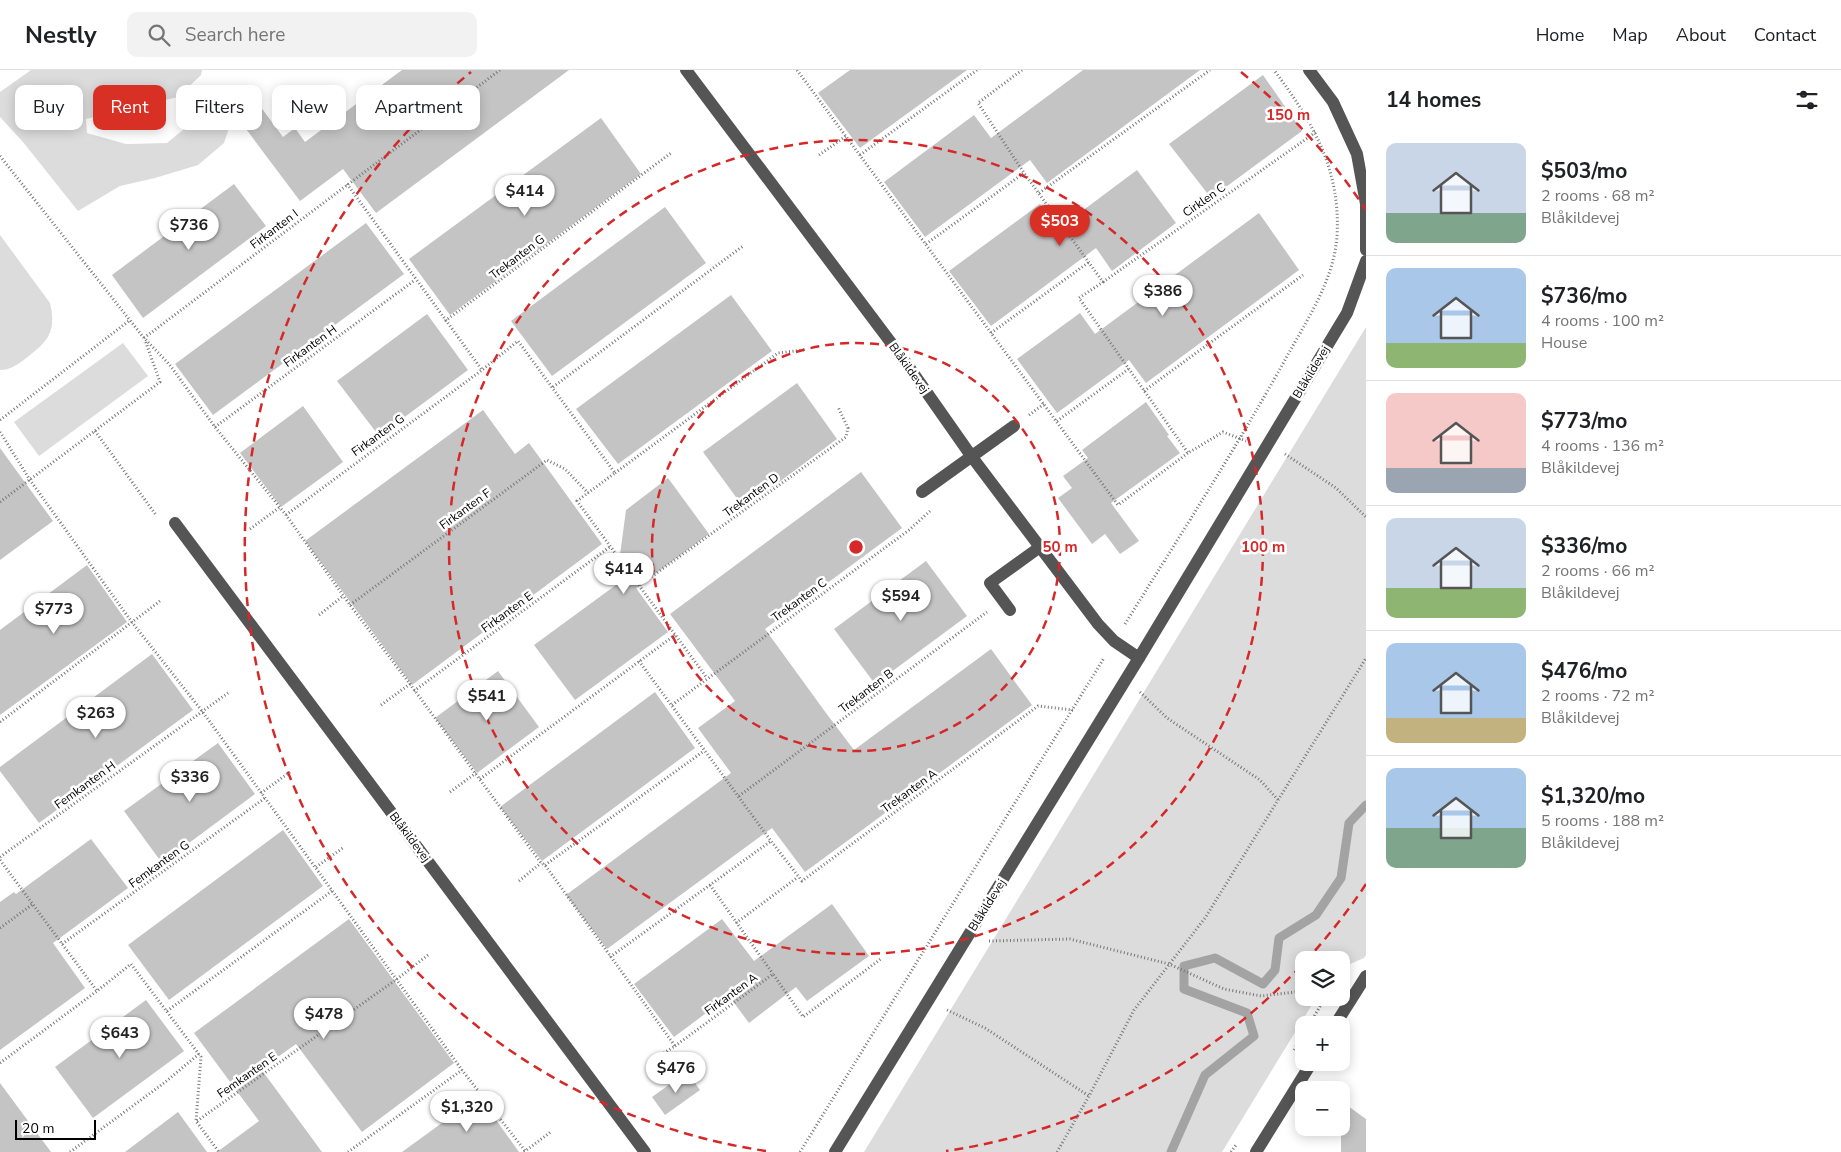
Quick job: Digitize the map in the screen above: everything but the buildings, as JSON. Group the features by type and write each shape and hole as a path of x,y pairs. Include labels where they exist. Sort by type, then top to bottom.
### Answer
{"street":[{"name":"Blåkildevej","path":"686,70 898,353 972,457 1104,631 1114,641 1139,658"},
{"path":"1309,70 1333,102 1357,154 1366,204 1366,250"},
{"name":"Blåkildevej","path":"835,1152 1139,658 1347,313 1366,261"},
{"path":"922,492 1014,426"},
{"name":"Blåkildevej","path":"175,523 645,1152"},
{"path":"1007,605 990,583 1040,547"},
{"path":"1341,1016 1366,976"},
{"path":"1256,1152 1306,1071"}],"path":[{"name":"Firkanten I","path":"144,338 500,70"},
{"path":"797,70 1118,505 1188,453 1223,432 1254,445 1269,443 1336,488 1366,517"},
{"path":"860,155 977,70"},
{"path":"1022,70 978,103 1024,173 1103,282"},
{"path":"1039,193 1210,70"},
{"name":"Cirklen C","path":"1130,368 1079,298 1316,132"},
{"path":"819,155 846,136"},
{"name":"Trekanten G","path":"445,321 671,153"},
{"path":"0,156 144,338 169,364 215,426 286,514 350,605 543,864 674,1046"},
{"path":"926,244 1024,173"},
{"path":"347,184 482,370"},
{"path":"615,473 553,388 743,246"},
{"path":"992,333 1089,262"},
{"path":"1144,391 1303,275"},
{"name":"Firkanten H","path":"215,426 415,280"},
{"path":"0,420 130,320"},
{"path":"0,502 160,382 144,338"},
{"name":"Firkanten G","path":"286,514 482,370 518,341 553,388"},
{"path":"707,678 577,501 778,353 804,350"},
{"path":"1057,421 1130,368 1188,453"},
{"name":"Trekanten D","path":"640,585 846,438 848,428 838,408"},
{"path":"95,431 163,524 175,523"},
{"path":"0,432 28,481 131,621 202,711 462,1070 525,1152 552,1131"},
{"name":"Firkanten F","path":"350,605 547,460 565,469 588,493"},
{"path":"250,529 280,507"},
{"name":"Trekanten C","path":"672,705 909,530 934,507"},
{"name":"Firkanten E","path":"414,692 611,546"},
{"path":"319,615 344,596"},
{"path":"0,722 131,621 160,601"},
{"name":"Trekanten B","path":"738,796 1007,605"},
{"path":"480,779 676,635"},
{"path":"1057,1152 1134,1010 1205,918 1366,658"},
{"path":"639,661 798,877 736,922"},
{"path":"1126,679 1167,718 1260,780 1279,801"},
{"path":"381,705 410,684"},
{"name":"Femkanten H","path":"0,858 228,693"},
{"name":"Trekanten A","path":"798,877 802,881 1038,706 1073,710"},
{"path":"519,881 704,751"},
{"path":"261,793 290,772"},
{"path":"450,792 476,773"},
{"name":"Femkanten G","path":"62,944 265,798"},
{"path":"610,957 771,841"},
{"path":"316,867 344,847"},
{"path":"0,858 97,992"},
{"path":"710,885 773,974"},
{"path":"167,1010 332,891"},
{"path":"0,928 33,904"},
{"path":"964,942 1070,939 1169,964 1196,978 1224,989 1261,996 1295,992"},
{"name":"Femkanten E","path":"196,1121 428,955"},
{"name":"Firkanten A","path":"648,1063 773,974 803,1017 882,958"},
{"path":"0,1063 97,992 131,964 201,1057 196,1121 219,1152"},
{"path":"928,1001 985,1028 1089,1096"},
{"path":"70,1152 164,1083 199,1054"},
{"path":"348,1152 462,1070"}],"shaded area":[{"path":"31,70 202,70 201,75 191,85 176,85 176,97 166,100 166,85 93,85 93,117 86,119 87,133 126,144 167,143 183,130 228,130 224,143 198,165 120,186 78,211 23,142 0,117 0,92"},
{"path":"0,235 50,303 52,322 48,336 39,347 16,365 0,370"},
{"path":"1366,327 1366,955 1364,958 1350,964 1350,951 1295,951 1295,1006 1311,1006 1305,1016 1295,1016 1295,1032 1222,1152 864,1152"},
{"path":"123,343 148,376 39,456 14,422"}],"waterway":[{"path":"1171,1152 1205,1075 1254,1036 1247,1013 1184,989 1184,966 1215,958 1263,984 1275,970 1279,938 1316,915 1341,878 1349,823 1366,805"}]}
